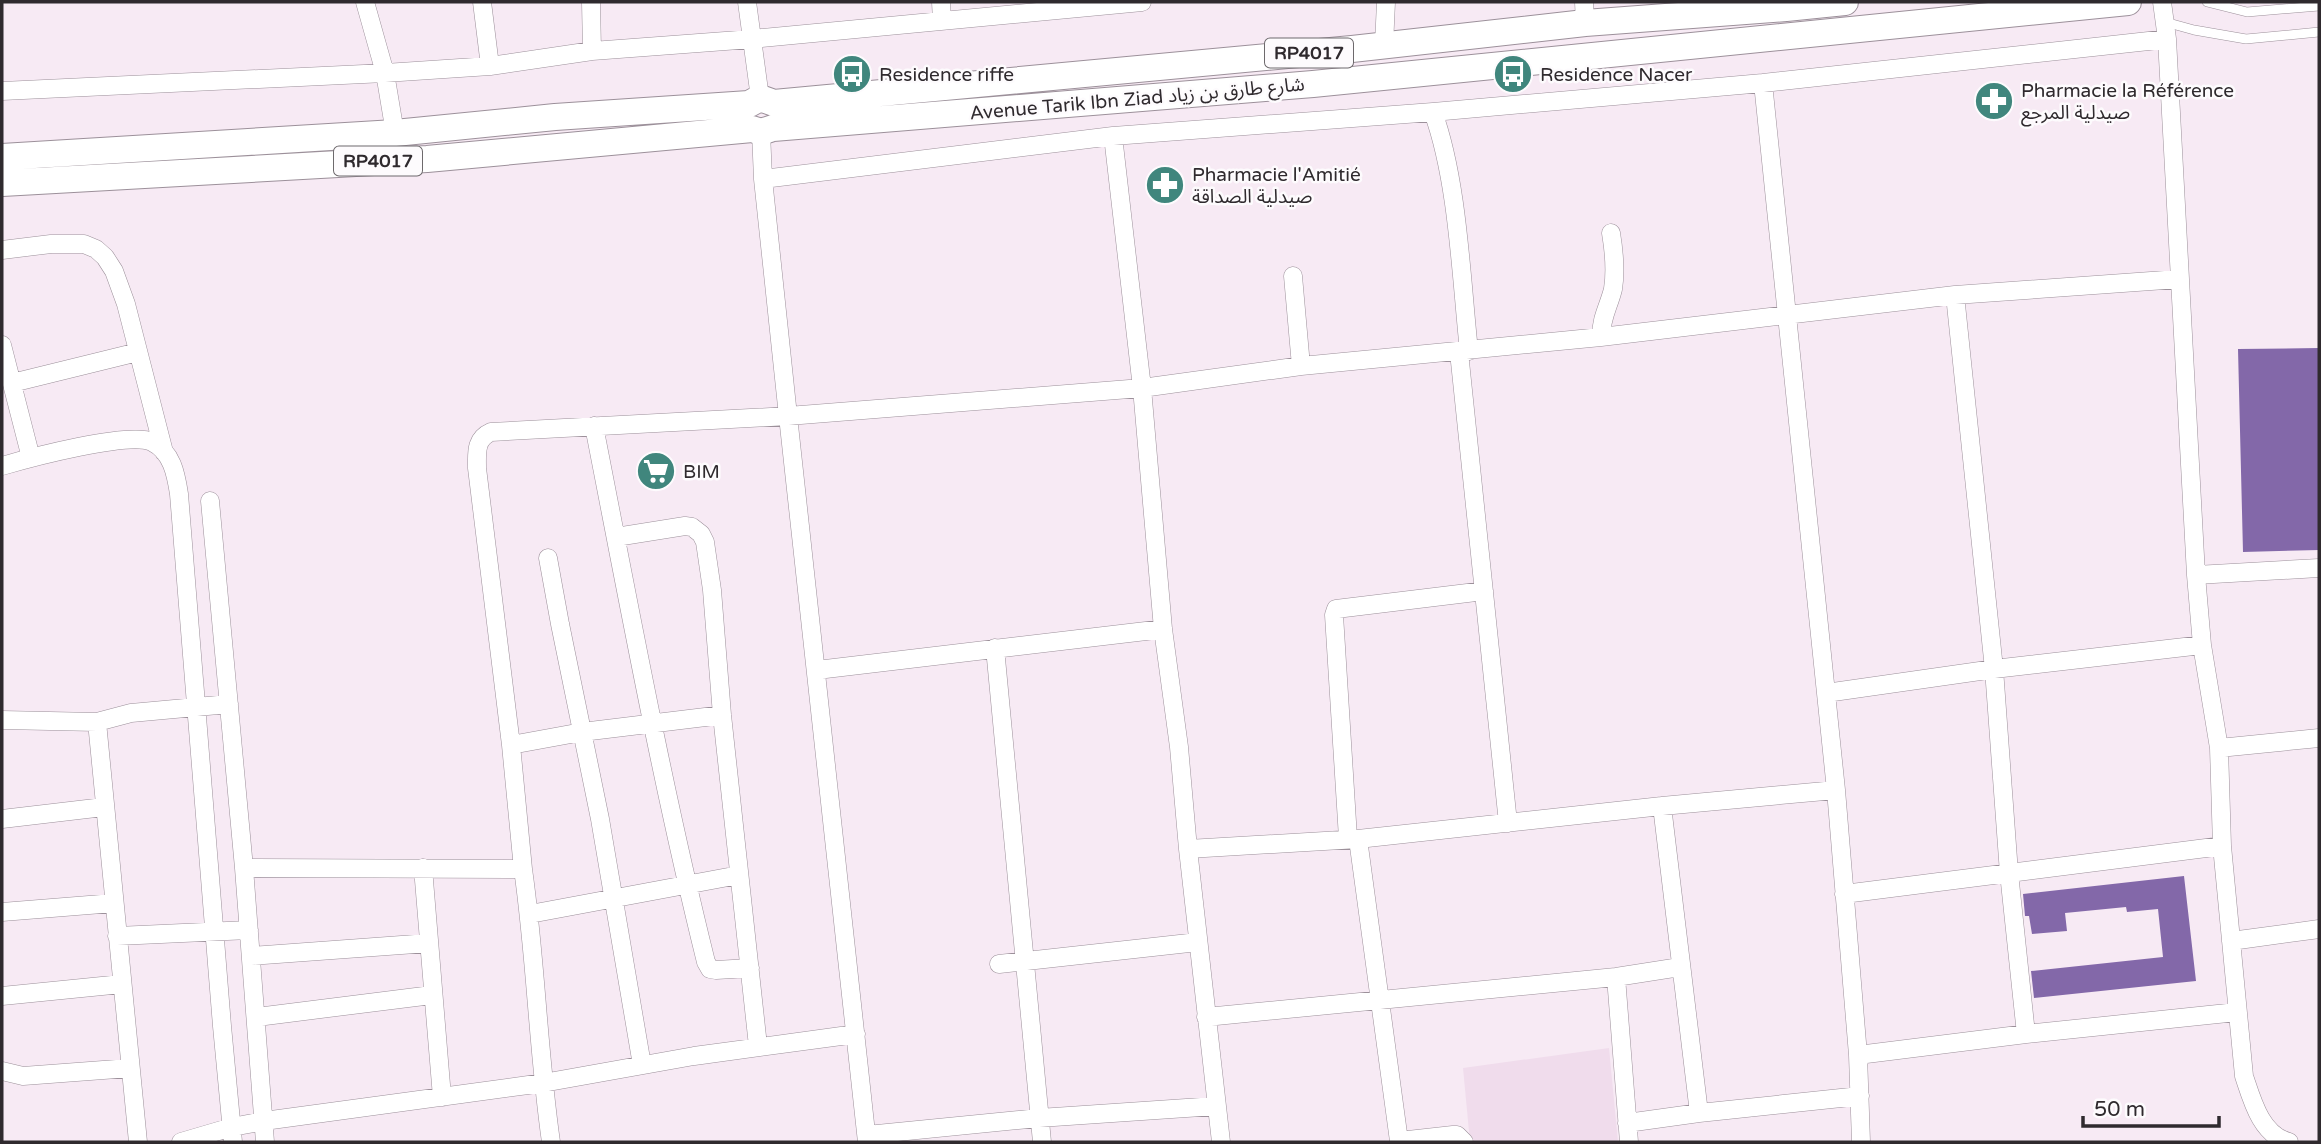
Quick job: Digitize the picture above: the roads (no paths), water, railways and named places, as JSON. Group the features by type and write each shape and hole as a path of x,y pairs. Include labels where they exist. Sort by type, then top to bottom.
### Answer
{"main road":[{"name":"Avenue Tarik Ibn Ziad شارع طارق بن زياد","path":"2,183 427,159 762,115 1384,45 1584,12 1786,8 1845,2"},
{"name":"Avenue Tarik Ibn Ziad شارع طارق بن زياد","path":"2,157 395,133 555,117 762,115 1327,83 1978,9 2128,2"}],"street":[{"path":"365,2 385,73 395,133"},
{"path":"482,2 490,66"},
{"path":"591,2 592,51"},
{"path":"747,2 762,115 763,179 867,1138 1039,1118 1216,1106"},
{"path":"941,2 942,21"},
{"path":"2,91 490,66 592,51 752,39 1093,4 1142,2"},
{"path":"1384,45 1386,2"},
{"path":"2162,2 2166,31 2196,575 2202,645 2218,748 2222,846 2244,1076 2255,1107 2265,1125 2281,1140 2289,1142"},
{"path":"763,179 1113,136 1763,83 2166,31"},
{"path":"1763,83 1836,790 1858,1055 1861,1142"},
{"path":"1433,112 1451,194 1484,591 1508,823"},
{"path":"1113,136 1142,388 1163,629 1179,747 1221,1142"},
{"path":"1601,337 1601,322 1613,286 1611,233"},
{"path":"2,250 66,243 84,244 105,257 114,271 126,304 164,452"},
{"path":"1293,276 1301,366"},
{"path":"551,1142 543,1083 530,914 479,492 477,468 479,442 483,435 491,432 788,416 1142,388 1301,366 1464,352 1955,295 2179,279"},
{"path":"1955,295 1994,669 2009,873 2026,1034"},
{"path":"2,345 31,458"},
{"path":"12,383 138,352"},
{"path":"594,426 686,885 708,966 716,970 750,968"},
{"path":"2,466 120,440 140,439 156,444 175,469 233,1135"},
{"path":"210,501 257,1017 265,1142"},
{"path":"616,537 685,526 692,527 701,534 705,542 758,1046"},
{"path":"548,558 614,898 642,1065"},
{"path":"2196,575 2319,568"},
{"path":"1464,1142 1452,1135 1396,1142 1380,1001 1353,838 1334,615 1336,609 1484,591"},
{"path":"817,670 1163,629"},
{"path":"1826,693 1994,669 2202,645"},
{"path":"995,648 1042,1142"},
{"path":"2,720 97,722 131,713 229,704"},
{"path":"511,746 582,732 722,715"},
{"path":"97,722 138,1142"},
{"path":"2218,748 2319,738"},
{"path":"1188,849 1353,838 1836,790"},
{"path":"1662,806 1699,1113"},
{"path":"2,819 104,807"},
{"path":"1844,894 2222,846"},
{"path":"244,867 523,869"},
{"path":"423,868 442,1097"},
{"path":"530,914 739,875"},
{"path":"2,912 114,903"},
{"path":"2231,941 2319,929"},
{"path":"117,936 249,930"},
{"path":"999,964 1198,942"},
{"path":"251,956 429,943"},
{"path":"1206,1017 1616,977 1681,967"},
{"path":"1616,977 1629,1142"},
{"path":"2,996 122,984"},
{"path":"257,1017 432,995"},
{"path":"1858,1055 2237,1012"},
{"path":"181,1142 233,1135 264,1121 543,1083 758,1046 856,1034"},
{"path":"2,1070 23,1076 130,1068"},
{"path":"1627,1123 1860,1096"}],"lane":[{"path":"2207,2 2248,12 2319,6"},
{"path":"2166,31 2194,30 2246,39 2319,32"}],"place":[{"name":"Residence riffe","path":"852,74"},
{"name":"Residence Nacer","path":"1513,74"},
{"name":"Pharmacie la Référence صيدلية المرجع","path":"1994,101"},
{"name":"Pharmacie l'Amitié صيدلية الصداقة","path":"1165,185"},
{"name":"BIM","path":"656,471"}]}
